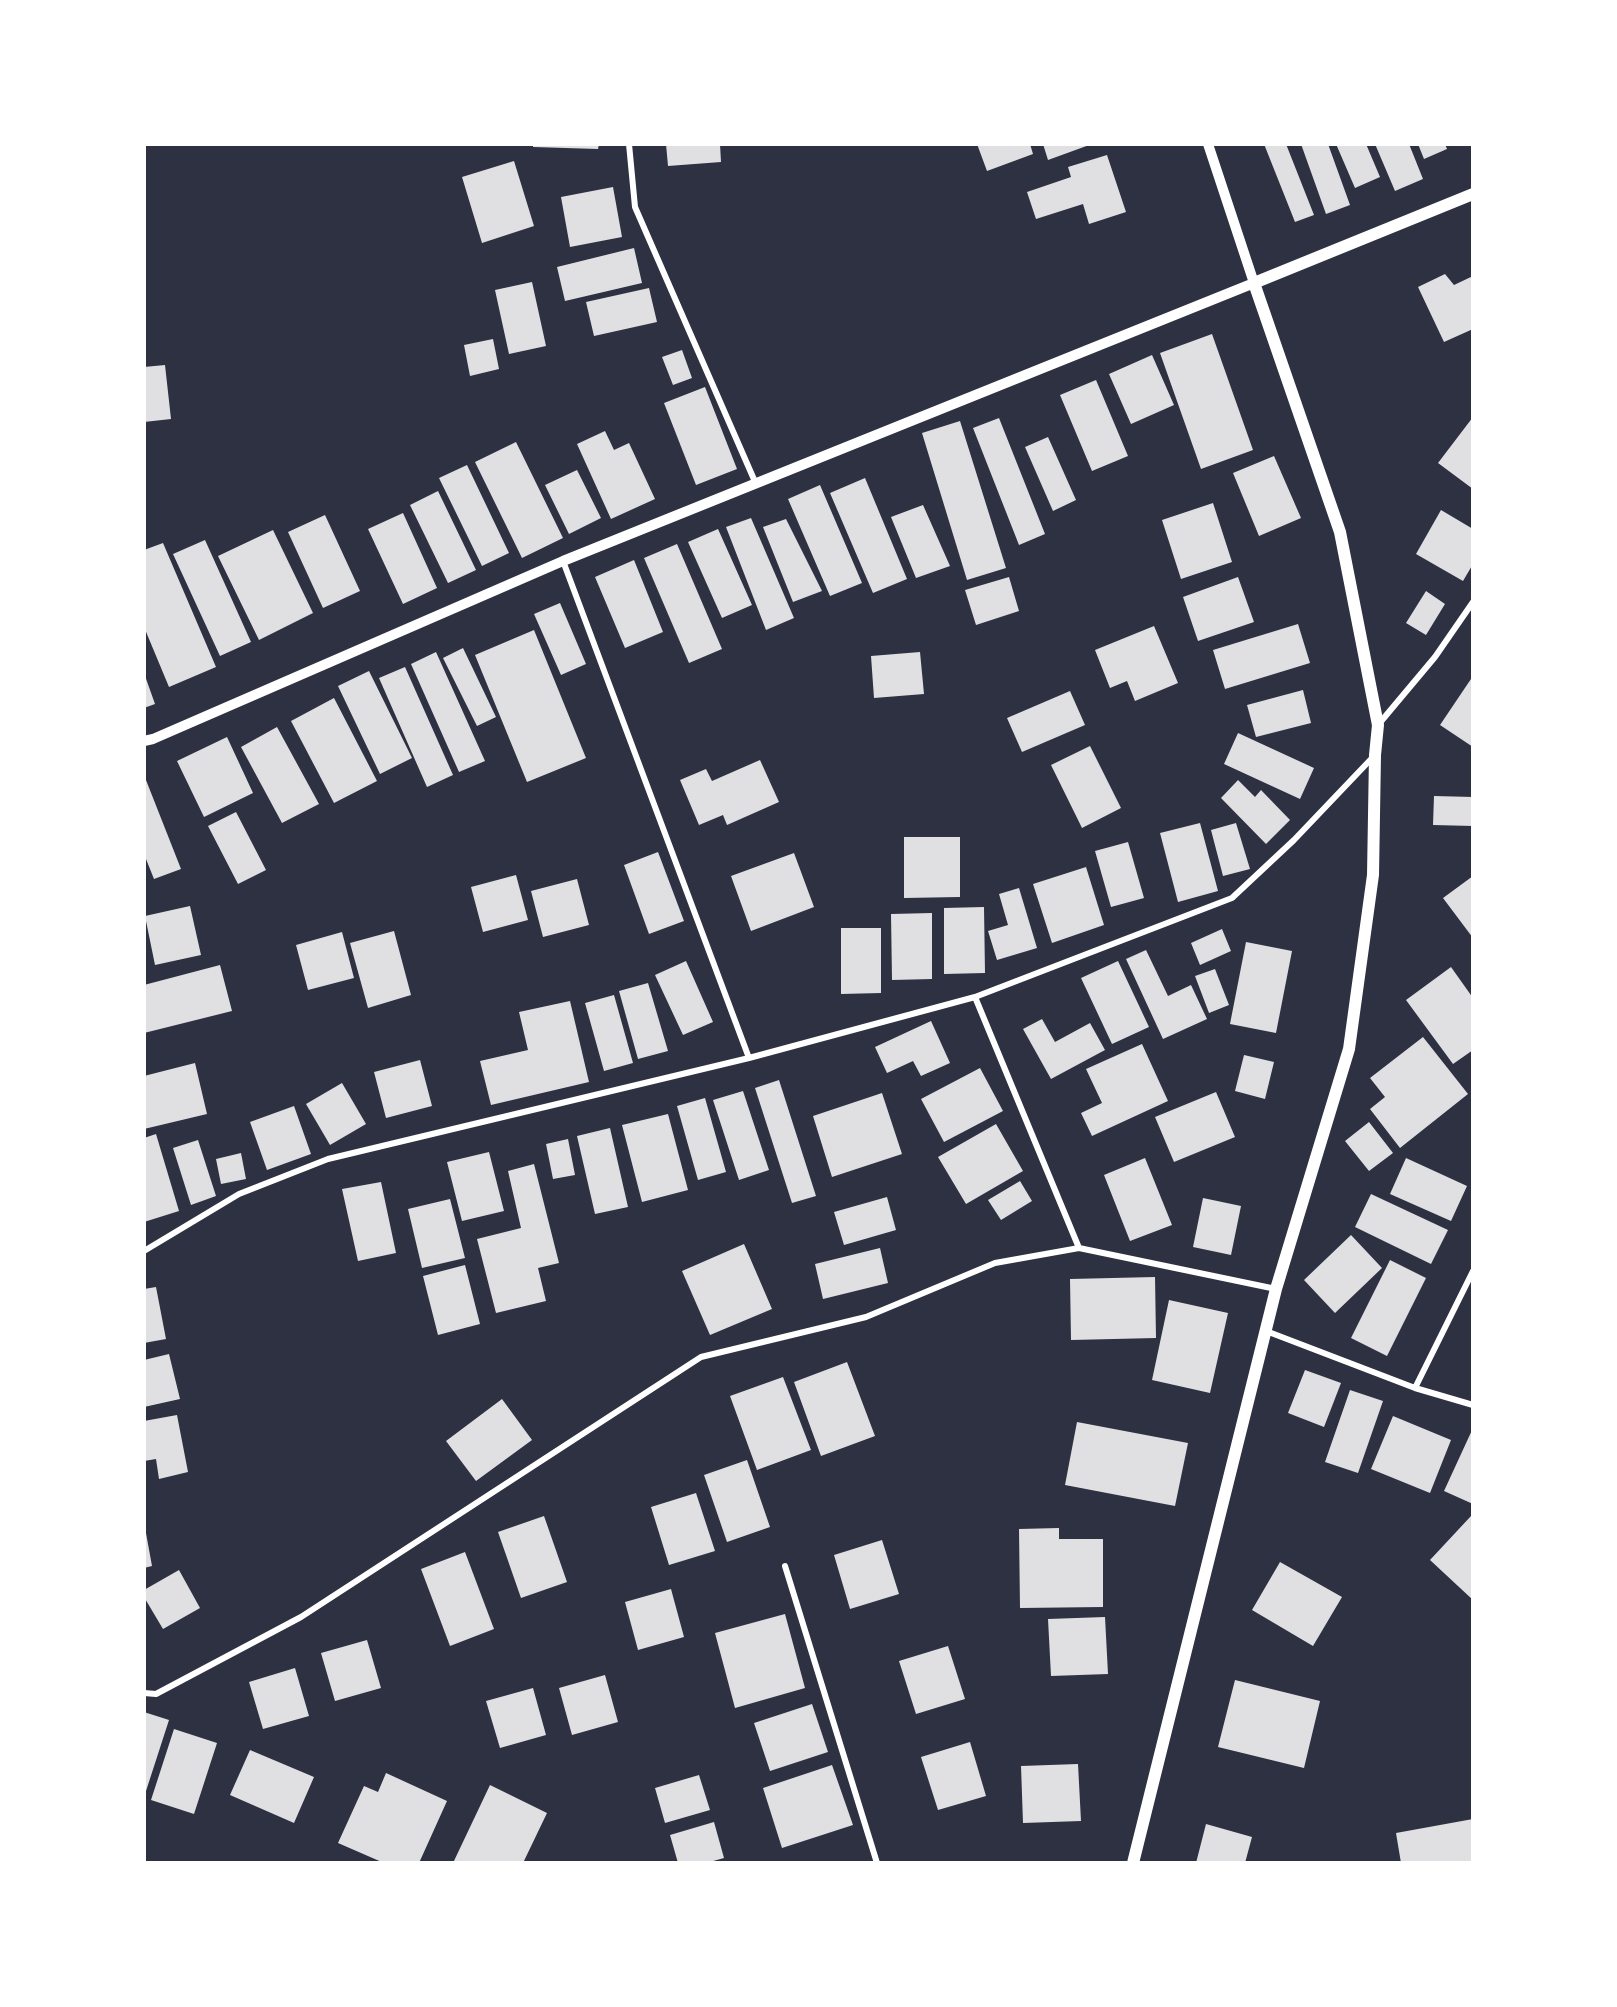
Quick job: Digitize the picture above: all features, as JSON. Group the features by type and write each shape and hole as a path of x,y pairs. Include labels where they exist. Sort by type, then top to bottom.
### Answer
{"main road":[{"path":"1133,1863 1276,1289 1349,1049 1373,875 1375,755 1378,725 1340,532 1254,282 1473,194"}],"street":[{"path":"629,144 635,207 756,484"},
{"path":"144,741 563,561 1254,282 1208,144"},
{"path":"563,561 749,1058"},
{"path":"1378,725 1435,657 1473,602"},
{"path":"144,1251 238,1194 328,1159 749,1058 975,997 1232,898 1294,840 1375,755"},
{"path":"975,997 1078,1248"},
{"path":"144,1693 156,1694 302,1617 701,1357 866,1317 995,1263 1078,1248 1276,1289"},
{"path":"1415,1388 1473,1271"},
{"path":"1266,1331 1415,1388 1473,1405"},
{"path":"785,1566 877,1863"}],"building":[{"path":"533,144 599,144 598,149 533,147"},
{"path":"666,144 720,144 721,162 668,166"},
{"path":"977,144 1030,144 1033,154 987,171"},
{"path":"1043,144 1092,144 1048,160"},
{"path":"1264,144 1286,144 1314,215 1295,222"},
{"path":"1301,144 1328,144 1350,205 1326,214"},
{"path":"1336,144 1366,144 1380,177 1355,188"},
{"path":"1375,144 1409,144 1423,179 1395,191"},
{"path":"1418,144 1445,144 1447,149 1424,159"},
{"path":"1107,155 1126,212 1089,224 1083,204 1036,219 1027,192 1071,177 1068,167"},
{"path":"514,161 534,226 482,243 462,177"},
{"path":"613,187 622,237 570,247 561,197"},
{"path":"634,248 642,283 565,301 557,267"},
{"path":"1445,274 1454,285 1473,276 1473,329 1444,342 1418,287"},
{"path":"532,282 546,346 509,354 495,290"},
{"path":"649,288 657,322 594,336 586,302"},
{"path":"1212,334 1253,450 1201,469 1160,353"},
{"path":"493,339 499,369 470,376 464,345"},
{"path":"682,350 692,378 673,385 662,357"},
{"path":"1152,355 1174,405 1131,424 1109,374"},
{"path":"165,365 171,419 144,422 144,367"},
{"path":"1096,380 1128,456 1092,471 1060,395"},
{"path":"705,387 737,469 696,485 664,403"},
{"path":"1473,417 1473,489 1438,463"},
{"path":"999,418 1045,534 1019,545 973,428"},
{"path":"960,421 1006,568 967,580 922,433"},
{"path":"605,431 614,450 629,443 655,499 611,519 577,444"},
{"path":"1048,437 1076,500 1053,511 1025,447"},
{"path":"516,442 563,538 522,558 475,462"},
{"path":"1274,456 1301,518 1259,536 1233,473"},
{"path":"467,465 509,553 482,566 439,478"},
{"path":"577,470 601,518 569,534 545,485"},
{"path":"865,478 907,579 873,593 830,493"},
{"path":"820,485 862,583 830,596 788,499"},
{"path":"438,491 476,570 448,583 410,505"},
{"path":"1213,503 1232,562 1181,579 1162,520"},
{"path":"923,505 950,566 916,578 891,517"},
{"path":"1441,510 1473,529 1473,564 1463,581 1416,554"},
{"path":"403,513 437,588 403,604 368,529"},
{"path":"325,515 360,591 323,608 288,532"},
{"path":"751,518 794,618 766,630 726,527"},
{"path":"786,519 822,591 793,602 763,527"},
{"path":"718,529 752,605 722,618 688,542"},
{"path":"273,530 313,613 259,640 218,556"},
{"path":"205,540 251,642 220,656 173,554"},
{"path":"163,543 216,667 169,687 144,627 144,550"},
{"path":"677,544 722,649 689,663 644,558"},
{"path":"634,560 663,632 625,648 595,577"},
{"path":"1009,577 1019,611 976,625 965,590"},
{"path":"1238,577 1254,622 1198,641 1183,597"},
{"path":"1426,591 1445,604 1426,635 1406,623"},
{"path":"560,603 586,664 561,675 534,614"},
{"path":"1298,624 1310,663 1225,689 1213,650"},
{"path":"1154,626 1178,683 1135,701 1127,681 1110,688 1095,650"},
{"path":"534,630 586,758 527,782 475,655"},
{"path":"463,648 496,717 477,726 443,658"},
{"path":"436,652 485,761 459,772 411,664"},
{"path":"920,652 924,694 874,698 871,656"},
{"path":"405,667 453,775 427,787 379,678"},
{"path":"369,671 412,758 380,774 338,686"},
{"path":"144,673 155,704 144,708"},
{"path":"1473,676 1473,747 1440,725"},
{"path":"1303,690 1311,723 1256,737 1247,705"},
{"path":"1070,691 1085,725 1022,752 1007,718"},
{"path":"334,698 377,781 334,803 291,721"},
{"path":"277,727 319,804 282,823 241,747"},
{"path":"1238,733 1314,768 1300,799 1224,764"},
{"path":"227,737 253,793 204,817 177,761"},
{"path":"1090,746 1121,808 1082,828 1051,765"},
{"path":"760,760 779,802 727,825 723,815 699,825 680,780 706,769 712,781"},
{"path":"144,775 181,869 154,879 144,854"},
{"path":"1238,780 1255,797 1261,790 1290,820 1266,844 1221,798"},
{"path":"1434,796 1473,797 1473,826 1433,825"},
{"path":"236,812 266,870 238,884 208,826"},
{"path":"1200,823 1218,891 1178,902 1160,833"},
{"path":"1236,823 1250,869 1223,876 1211,830"},
{"path":"904,837 960,837 960,897 904,898"},
{"path":"1128,842 1144,898 1111,907 1095,851"},
{"path":"658,852 684,921 649,934 624,865"},
{"path":"794,853 814,907 751,931 731,876"},
{"path":"1086,867 1104,925 1052,943 1033,884"},
{"path":"516,875 528,920 483,932 471,887"},
{"path":"1473,876 1473,938 1443,898"},
{"path":"577,879 589,925 543,937 531,891"},
{"path":"1019,888 1037,948 997,960 988,931 1008,925 999,894"},
{"path":"190,906 201,955 155,965 145,916"},
{"path":"984,907 985,973 944,974 944,908"},
{"path":"932,913 932,979 892,980 891,914"},
{"path":"841,928 881,928 881,993 841,994"},
{"path":"1222,929 1231,951 1200,965 1191,943"},
{"path":"394,931 411,995 368,1008 350,943"},
{"path":"342,932 354,978 308,990 296,945"},
{"path":"1246,942 1292,951 1276,1033 1230,1024"},
{"path":"1146,950 1168,996 1191,985 1207,1019 1163,1039 1126,959"},
{"path":"686,961 713,1022 683,1035 655,975"},
{"path":"1118,961 1149,1027 1112,1044 1081,978"},
{"path":"220,965 232,1011 144,1033 144,985"},
{"path":"1451,967 1473,998 1473,1050 1453,1064 1406,1000"},
{"path":"1215,969 1229,1005 1209,1013 1195,976"},
{"path":"648,983 668,1051 638,1059 619,991"},
{"path":"614,995 633,1063 604,1071 585,1003"},
{"path":"570,1001 589,1082 491,1105 480,1061 528,1050 519,1012"},
{"path":"1042,1019 1055,1042 1090,1023 1105,1050 1051,1079 1023,1029"},
{"path":"931,1021 950,1063 921,1076 913,1061 887,1073 875,1047"},
{"path":"1423,1037 1468,1094 1400,1148 1370,1109 1385,1097 1370,1078"},
{"path":"1142,1044 1168,1101 1092,1136 1081,1113 1102,1103 1086,1069"},
{"path":"1244,1055 1274,1062 1265,1099 1235,1091"},
{"path":"420,1060 432,1106 386,1118 374,1072"},
{"path":"195,1063 207,1114 144,1129 144,1076"},
{"path":"980,1068 1003,1111 944,1142 921,1099"},
{"path":"779,1080 816,1196 792,1203 755,1088"},
{"path":"342,1083 366,1124 330,1145 306,1104"},
{"path":"743,1091 769,1170 739,1180 713,1100"},
{"path":"1216,1092 1235,1137 1174,1162 1155,1117"},
{"path":"882,1093 902,1154 832,1177 813,1116"},
{"path":"705,1098 726,1172 698,1180 677,1106"},
{"path":"294,1106 311,1154 267,1170 250,1122"},
{"path":"668,1114 688,1190 642,1202 622,1125"},
{"path":"1369,1122 1393,1153 1369,1171 1345,1141"},
{"path":"996,1124 1023,1171 966,1204 938,1157"},
{"path":"610,1128 628,1207 595,1214 577,1136"},
{"path":"156,1134 179,1211 144,1222 144,1138"},
{"path":"568,1139 575,1175 553,1179 546,1144"},
{"path":"198,1140 216,1196 191,1205 173,1148"},
{"path":"489,1152 504,1211 462,1221 447,1162"},
{"path":"241,1153 246,1179 221,1184 216,1159"},
{"path":"1145,1158 1172,1225 1130,1241 1104,1175"},
{"path":"1406,1158 1467,1186 1451,1221 1390,1194"},
{"path":"534,1164 559,1263 538,1268 546,1301 496,1313 477,1239 521,1228 508,1171"},
{"path":"1020,1181 1032,1201 1001,1220 988,1200"},
{"path":"381,1182 396,1253 358,1261 342,1189"},
{"path":"1371,1194 1448,1230 1431,1264 1355,1227"},
{"path":"887,1197 896,1230 844,1245 834,1212"},
{"path":"1203,1198 1241,1206 1231,1255 1193,1247"},
{"path":"450,1199 465,1258 422,1268 408,1209"},
{"path":"1351,1235 1382,1268 1335,1313 1304,1280"},
{"path":"744,1244 772,1309 710,1335 682,1271"},
{"path":"880,1248 888,1283 823,1299 815,1264"},
{"path":"1390,1260 1426,1278 1387,1356 1351,1338"},
{"path":"465,1265 480,1324 438,1335 423,1276"},
{"path":"1155,1277 1156,1338 1071,1340 1070,1279"},
{"path":"156,1287 166,1339 144,1343 144,1289"},
{"path":"1169,1300 1228,1313 1210,1393 1152,1380"},
{"path":"169,1354 180,1399 144,1407 144,1360"},
{"path":"847,1362 875,1436 821,1456 794,1382"},
{"path":"1305,1370 1341,1383 1324,1427 1288,1413"},
{"path":"783,1377 811,1450 757,1470 730,1396"},
{"path":"1350,1390 1383,1401 1358,1473 1325,1462"},
{"path":"502,1399 532,1440 476,1481 446,1441"},
{"path":"177,1415 188,1472 159,1479 156,1459 144,1461 144,1421"},
{"path":"1393,1416 1451,1440 1430,1493 1371,1469"},
{"path":"1077,1422 1188,1443 1175,1506 1065,1485"},
{"path":"1473,1428 1473,1504 1444,1491"},
{"path":"747,1460 770,1527 727,1542 704,1475"},
{"path":"696,1493 715,1551 669,1565 651,1507"},
{"path":"544,1516 567,1582 521,1598 498,1532"},
{"path":"1471,1516 1473,1519 1473,1600 1430,1560"},
{"path":"144,1522 152,1566 144,1568"},
{"path":"1059,1528 1059,1539 1103,1539 1103,1607 1020,1608 1019,1529"},
{"path":"882,1540 899,1594 850,1609 834,1555"},
{"path":"465,1552 494,1629 450,1646 421,1569"},
{"path":"1280,1562 1342,1597 1313,1646 1252,1610"},
{"path":"179,1570 200,1608 163,1629 144,1597 144,1590"},
{"path":"671,1589 684,1637 638,1650 625,1602"},
{"path":"785,1614 805,1688 735,1708 715,1633"},
{"path":"1105,1617 1108,1674 1051,1676 1048,1619"},
{"path":"367,1640 381,1688 335,1701 321,1653"},
{"path":"948,1646 965,1699 916,1714 899,1661"},
{"path":"295,1668 309,1716 263,1729 249,1682"},
{"path":"605,1675 618,1722 572,1735 559,1688"},
{"path":"1235,1680 1320,1701 1304,1768 1218,1747"},
{"path":"533,1688 546,1735 500,1748 486,1701"},
{"path":"812,1704 828,1752 770,1771 754,1723"},
{"path":"144,1712 169,1720 146,1791 144,1791"},
{"path":"174,1729 217,1743 194,1814 151,1800"},
{"path":"970,1742 986,1796 938,1810 921,1757"},
{"path":"250,1750 314,1777 294,1823 230,1795"},
{"path":"1078,1764 1081,1821 1023,1823 1021,1766"},
{"path":"832,1765 853,1825 782,1848 763,1788"},
{"path":"386,1773 447,1801 419,1863 384,1863 338,1843 364,1786 378,1792"},
{"path":"699,1775 710,1810 665,1823 655,1788"},
{"path":"490,1785 547,1813 523,1863 453,1863"},
{"path":"1473,1819 1473,1863 1401,1863 1396,1833"},
{"path":"714,1822 724,1858 706,1863 678,1863 670,1835"},
{"path":"1206,1824 1252,1837 1245,1863 1196,1863"}]}
